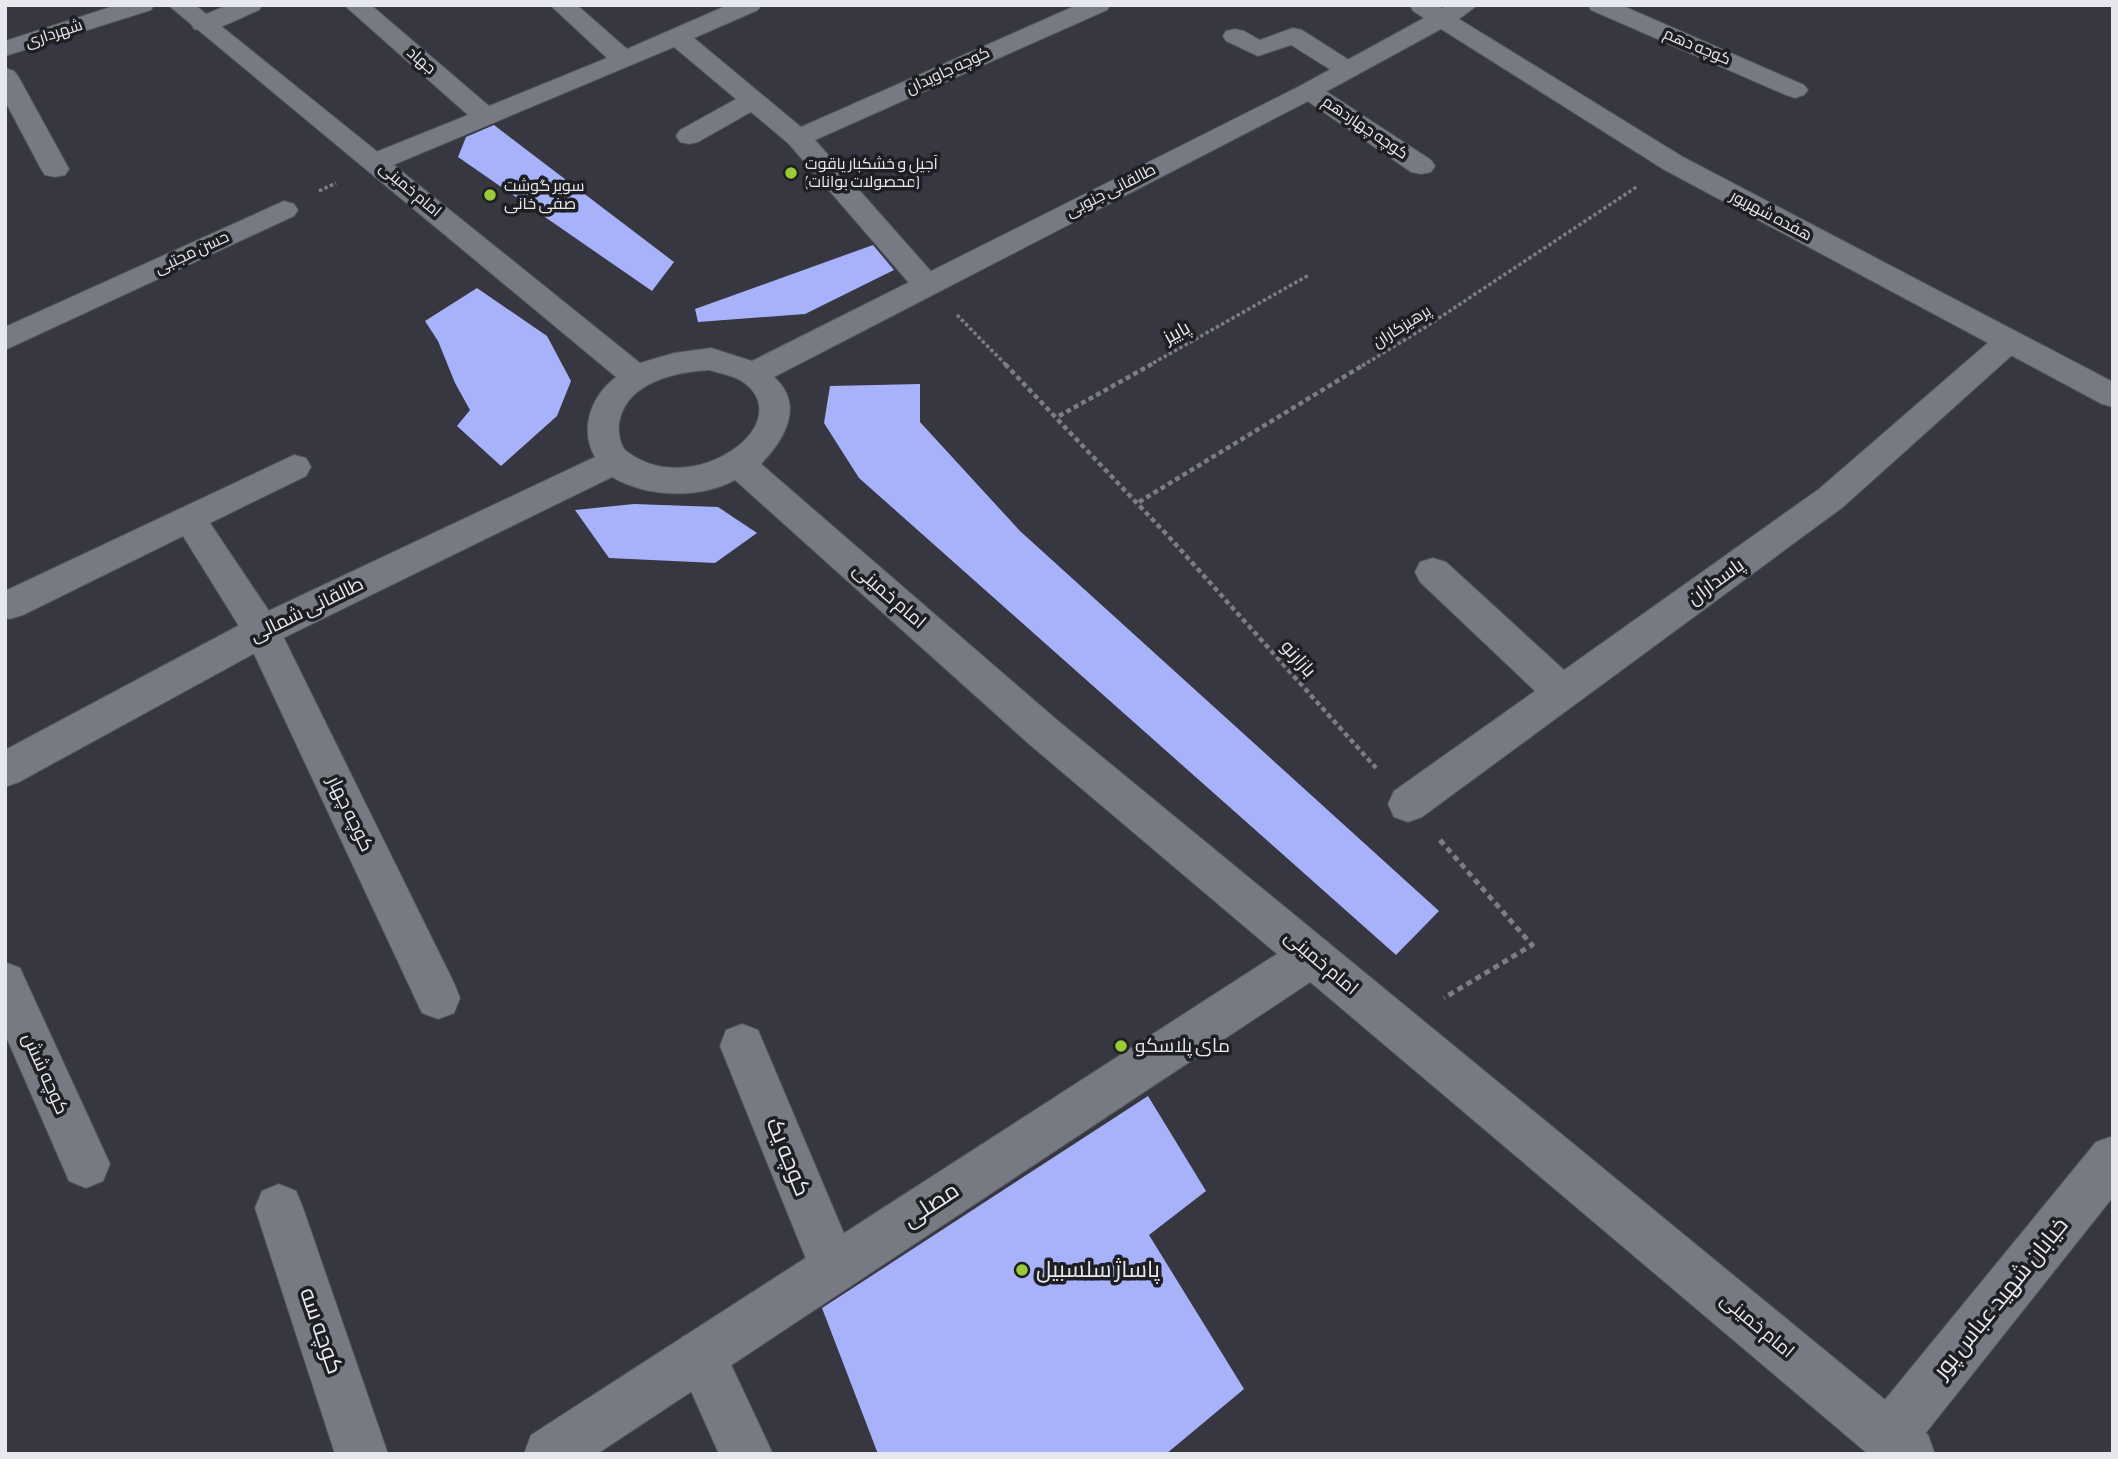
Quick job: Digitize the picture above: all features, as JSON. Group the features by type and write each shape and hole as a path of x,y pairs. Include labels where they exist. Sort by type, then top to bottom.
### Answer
{"street":[{"name":"شهرداری","path":"5,49 142,5"},
{"name":"امام خمینی","path":"180,5 637,377"},
{"path":"203,24 250,5"},
{"name":"جهاد","path":"356,5 485,117"},
{"path":"562,5 624,60"},
{"path":"376,162 624,60 749,5"},
{"name":"کوچه جاویدان","path":"798,138 1098,5"},
{"name":"طالقانی جنوبی","path":"755,373 1309,91 1348,70 1430,12 1466,5"},
{"name":"کوچه دهم","path":"1600,5 1795,90"},
{"name":"هفده شهریور","path":"1430,12 1672,163 2113,396"},
{"path":"1235,37 1258,49 1293,35 1348,70"},
{"path":"677,36 798,138 926,284"},
{"path":"5,76 55,169"},
{"name":"کوچه چهاردهم","path":"1309,91 1421,166"},
{"path":"689,136 754,100"},
{"name":"حسن مجتبی","path":"5,340 284,210"},
{"name":"پاسداران","path":"1408,804 1831,498 2009,341"},
{"path":"711,359 734,363 755,373 770,388 776,407 774,428 761,447 740,465 715,476 687,483 660,482 635,475 614,462 604,447 601,429 606,410 619,392 637,377 660,366 685,360 711,359"},
{"name":"طالقانی شمالی","path":"5,770 262,631 614,462"},
{"name":"امام خمینی","path":"740,465 1043,732 1899,1446"},
{"path":"10,605 294,467"},
{"name":"کوچه چهار","path":"189,518 262,631 438,998"},
{"path":"1433,572 1563,693"},
{"name":"مصلی","path":"550,1454 1312,956"},
{"name":"کوچه شش","path":"5,983 86,1164"},
{"name":"کوچه یک","path":"742,1046 834,1269"},
{"name":"خیابان شهید عباس پور","path":"1899,1446 2113,1159"},
{"name":"کوچه سه","path":"279,1208 362,1454"},
{"path":"700,1355 747,1454"}],"path":[{"path":"284,210 376,162"},
{"name":"پرهیزکاران","path":"1139,502 1424,328 1672,163"},
{"name":"پاییز","path":"1059,416 1309,275"},
{"name":"بازارنو","path":"926,284 1059,416 1139,502 1532,945 1396,1027"}],"building":[{"path":"494,125 674,262 652,291 458,157 466,137"},
{"path":"873,245 894,270 805,314 698,322 695,309"},
{"path":"477,288 547,336 571,381 557,416 501,466 457,426 470,410 455,383 438,341 425,321"},
{"path":"920,384 920,422 1020,531 1439,911 1396,955 859,478 824,423 830,386"},
{"path":"634,504 718,507 757,533 715,563 609,558 575,510"},
{"name":"پاساژ سلسبیل","path":"1148,1096 1206,1191 1149,1235 1244,1389 1166,1454 878,1454 822,1308"}],"place":[{"name":"آجیل و خشکبار یاقوت (محصولات بوانات)","path":"791,173"},
{"name":"سوپر گوشت صفی خانی","path":"490,195"},
{"name":"مای پلاسکو","path":"1121,1046"},
{"name":"پاساژ سلسبیل","path":"1022,1270"}]}
